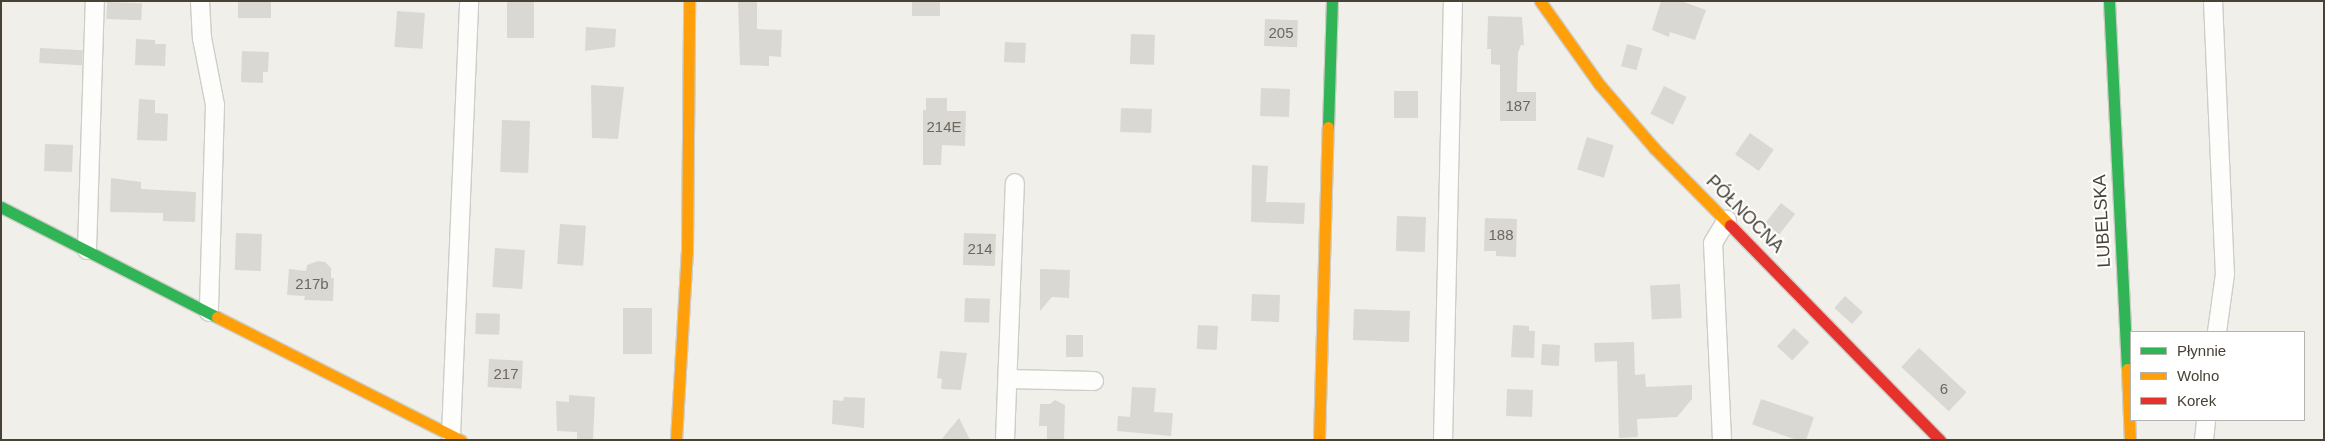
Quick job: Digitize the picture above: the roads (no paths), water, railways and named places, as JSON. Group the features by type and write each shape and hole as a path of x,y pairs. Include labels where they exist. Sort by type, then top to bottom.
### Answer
{"main road":[{"path":"676,440 687,252 689,1"},
{"path":"1319,440 1332,1"},
{"name":"PÓŁNOCNA","path":"1540,1 1599,84 1655,149 1727,220 1940,440"},
{"name":"LUBELSKA","path":"2109,1 2130,440"},
{"path":"1,207 456,437"}],"street":[{"path":"87,250 95,1"},
{"path":"200,1 202,38 216,105 210,312"},
{"path":"456,437 469,1"},
{"path":"1443,440 1453,1"},
{"path":"2213,1 2225,274 2218,331"},
{"path":"1005,440 1015,184"},
{"path":"1722,440 1712,243 1727,220"},
{"path":"1008,378 1094,381"},
{"path":"2204,440 2206,421"}]}
